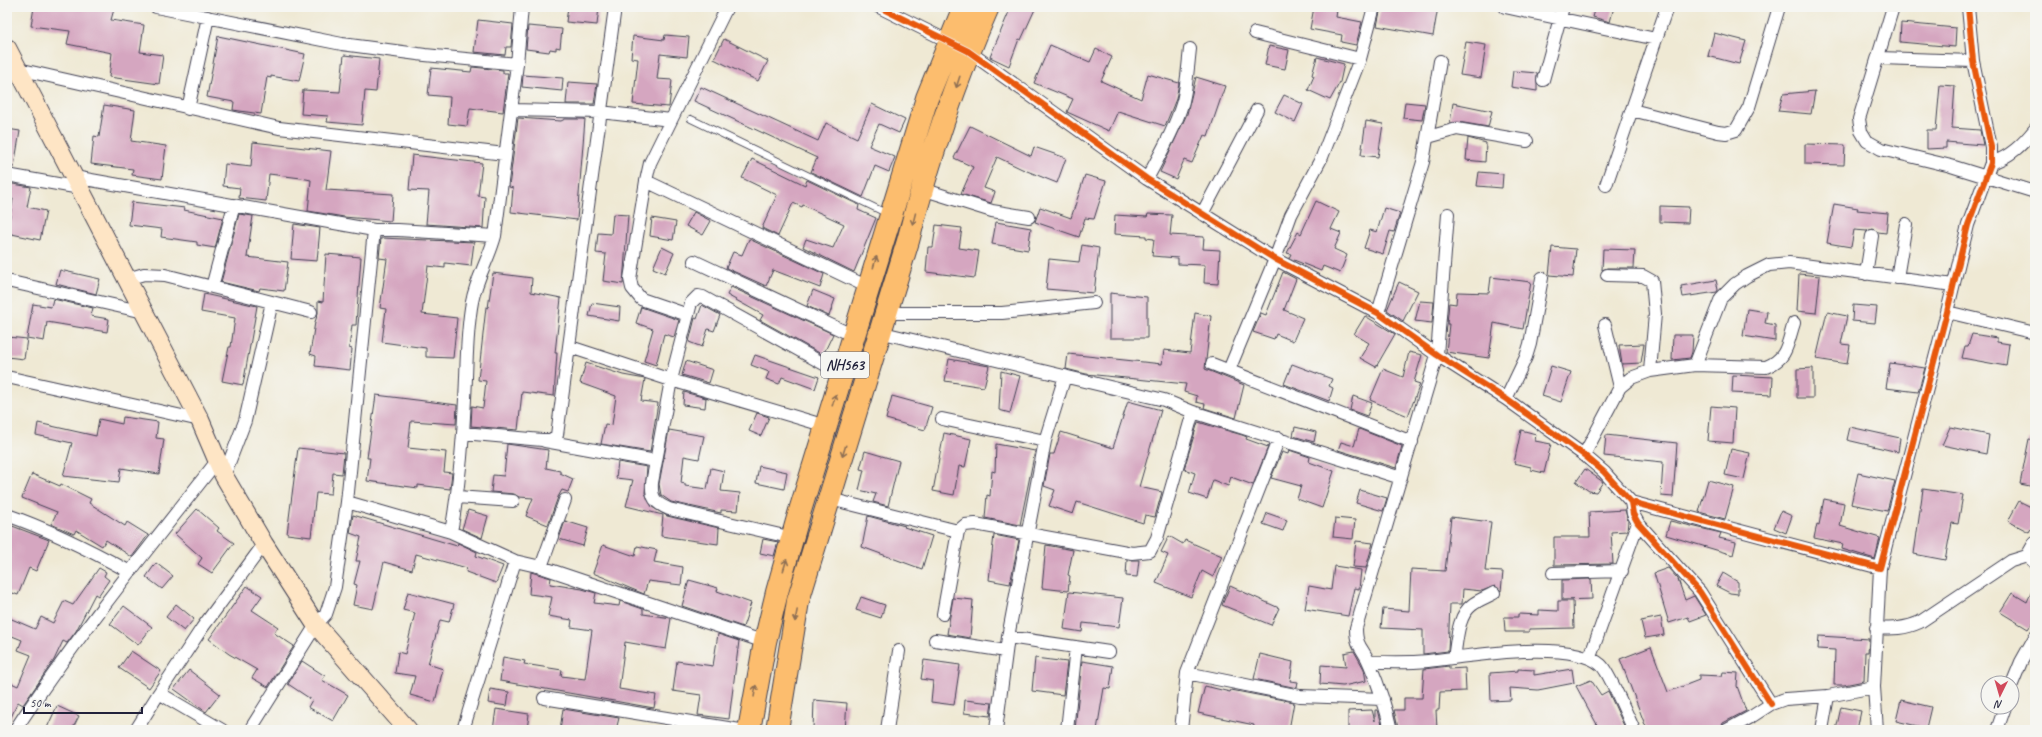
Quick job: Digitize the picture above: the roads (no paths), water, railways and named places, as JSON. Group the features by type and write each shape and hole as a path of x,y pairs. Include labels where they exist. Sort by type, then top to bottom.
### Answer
{"highway":[{"name":"NH563","path":"777,730 798,601 922,190 959,47 964,7"},
{"name":"NH563","path":"749,730 765,642 777,592 868,287 927,98 959,47 988,7"}],"main road":[{"path":"7,48 200,420 221,469 264,544 316,625 408,730"}],"street":[{"path":"156,7 342,44 425,55 517,64"},
{"path":"451,532 457,497 463,433 469,323 472,300 480,273 490,254 495,236 512,110 522,7"},
{"path":"463,433 542,440 551,440 557,436 615,7"},
{"path":"688,315 641,299 632,288 630,279 650,163 727,7"},
{"path":"879,7 898,11 959,47 1147,179 1275,259 1378,312 1437,355 1506,399 1584,455 1604,472 1631,502 1633,514 1638,523 1700,592 1771,704"},
{"path":"1229,370 1275,259 1291,216 1322,157 1360,59 1374,7"},
{"path":"1505,7 1561,13 1656,39"},
{"path":"1606,185 1667,7"},
{"path":"1632,110 1718,132 1736,130 1749,108 1779,7"},
{"path":"1893,7 1860,119 1861,131 1867,141 1881,149 2035,192"},
{"path":"1877,730 1874,687 1880,568 1947,312 1968,225 1984,177 1991,163 1991,147 1973,61 1968,7"},
{"path":"1543,80 1561,13"},
{"path":"188,109 208,17"},
{"path":"1255,33 1360,59"},
{"path":"1147,179 1173,130 1180,111 1190,49"},
{"path":"1879,58 1973,61"},
{"path":"1378,312 1423,162 1440,61"},
{"path":"18,69 188,109 279,128 505,154"},
{"path":"512,110 600,112 671,120"},
{"path":"1202,214 1257,110"},
{"path":"1428,137 1458,129 1528,141"},
{"path":"1991,163 2010,155 2035,129"},
{"path":"7,175 77,183 234,205 374,230 495,236"},
{"path":"646,181 868,287"},
{"path":"922,190 985,209 1029,217"},
{"path":"212,287 234,205"},
{"path":"1391,730 1383,699 1370,662 1356,642 1356,628 1437,355 1448,214"},
{"path":"1897,278 1906,224"},
{"path":"250,730 316,625 326,614 335,587 347,502 374,230"},
{"path":"1866,274 1872,236"},
{"path":"694,261 854,336"},
{"path":"1695,365 1721,298 1734,284 1769,265 1789,263 1953,285"},
{"path":"127,279 144,274 159,274 311,312"},
{"path":"1607,275 1643,276 1652,281 1655,314 1650,371"},
{"path":"1506,399 1526,357 1530,344 1542,278"},
{"path":"7,281 144,312"},
{"path":"794,538 669,509 657,504 651,495 671,380 694,298 698,296 703,297 842,374"},
{"path":"15,730 38,696 130,572 221,469 246,415 272,302"},
{"path":"882,323 1002,313 1094,303"},
{"path":"1947,312 2035,333"},
{"path":"882,323 1065,376 1164,400 1193,412 1279,438 1401,478"},
{"path":"1584,455 1620,387 1631,378 1650,371 1695,365 1766,367 1783,356 1794,323"},
{"path":"1605,324 1620,387"},
{"path":"570,347 671,380 826,426"},
{"path":"1212,364 1412,442"},
{"path":"996,730 1008,637 1045,441 1065,376"},
{"path":"7,377 200,420"},
{"path":"943,614 958,531 965,525 975,524 1132,553 1150,551 1157,538 1193,412"},
{"path":"942,418 1045,441"},
{"path":"1181,730 1187,674 1279,438"},
{"path":"542,440 656,461"},
{"path":"457,497 513,501"},
{"path":"830,499 958,531"},
{"path":"541,567 565,500"},
{"path":"347,502 451,532 515,561 541,567 765,642"},
{"path":"1631,502 1880,568"},
{"path":"7,515 40,526 81,545 130,572"},
{"path":"1590,657 1638,523"},
{"path":"1876,628 1893,629 1908,627 1920,622 2010,560 2031,559 2035,542"},
{"path":"136,730 202,628 264,544"},
{"path":"463,730 515,561"},
{"path":"1553,573 1622,571"},
{"path":"1454,658 1460,622 1465,613 1470,606 1494,593"},
{"path":"1008,637 1109,652"},
{"path":"2016,675 2035,637"},
{"path":"934,640 1006,651"},
{"path":"1067,730 1076,647"},
{"path":"887,730 899,651"},
{"path":"1370,662 1408,662 1523,651 1578,654 1590,657 1602,666 1634,730"},
{"path":"1187,674 1300,696 1383,699"},
{"path":"1727,730 1771,704 1785,699 1828,696 1874,687"},
{"path":"159,693 222,730"},
{"path":"1822,730 1828,696"},
{"path":"544,698 740,730"},
{"path":"1997,730 2002,715"}],"lane":[{"path":"692,119 890,215"}]}
